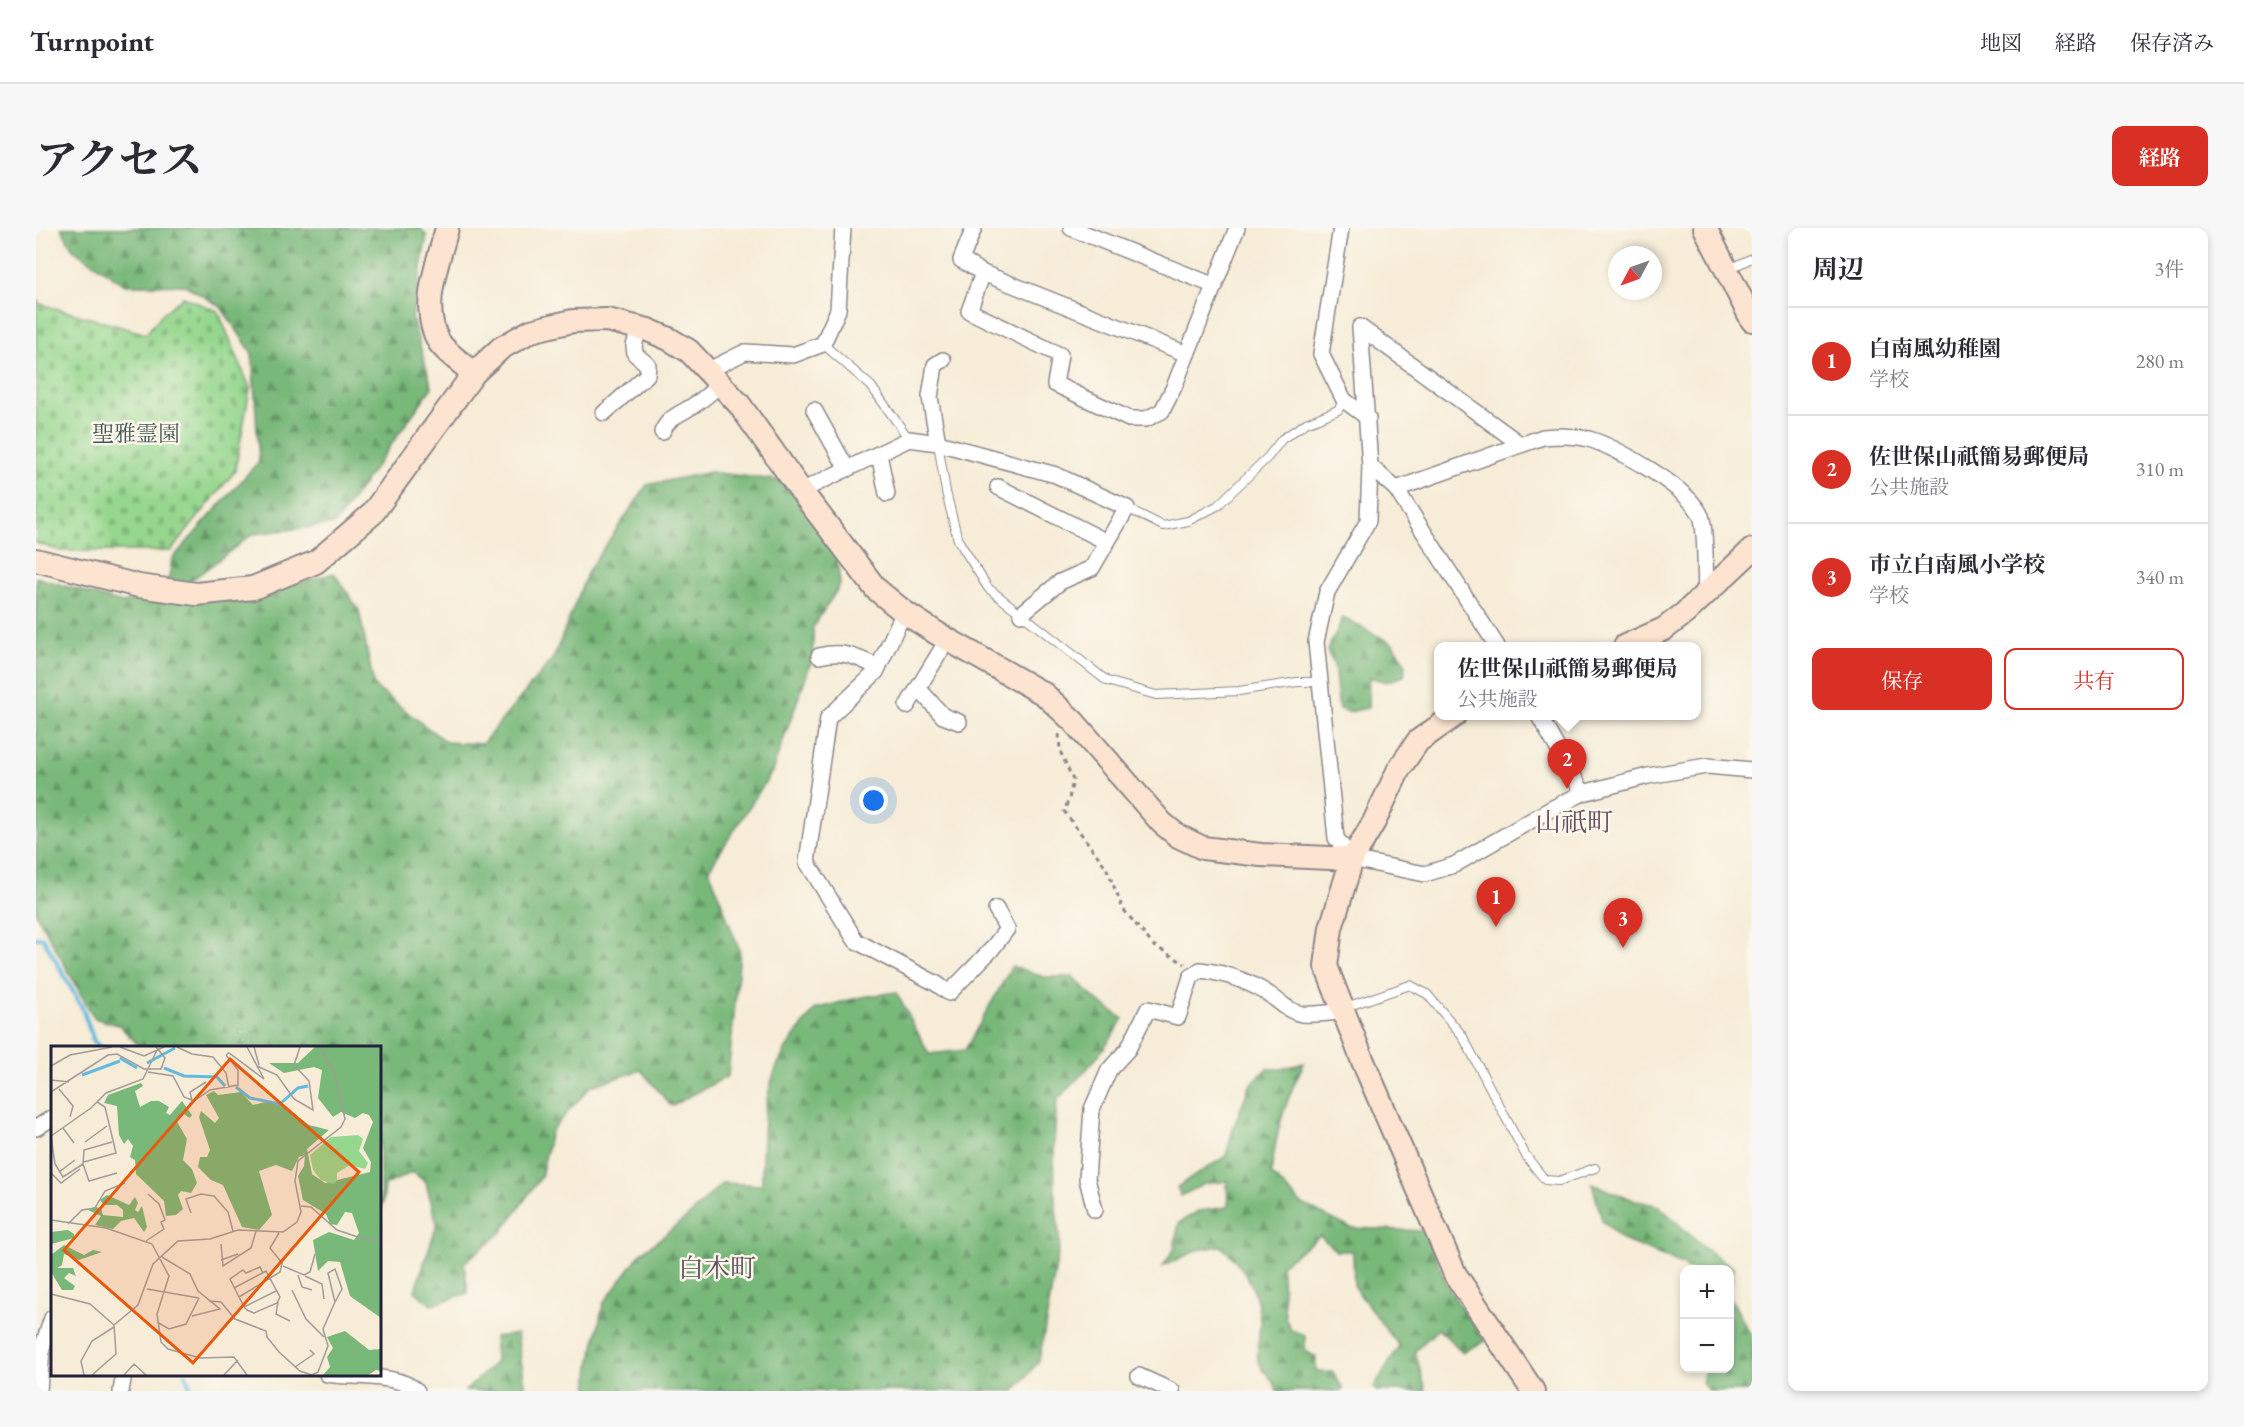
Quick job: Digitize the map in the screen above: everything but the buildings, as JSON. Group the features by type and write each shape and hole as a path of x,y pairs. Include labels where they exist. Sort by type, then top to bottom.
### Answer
{"street":[{"path":"447,228 432,286 430,320 440,343 474,374"},
{"path":"662,432 666,423 677,413 693,406 715,377 745,352 793,355 823,344 838,310 843,228"},
{"path":"974,228 961,260 983,273 1187,354"},
{"path":"1071,228 1215,286"},
{"path":"983,273 969,311 1060,355 1055,384 1129,419 1146,419 1161,411 1187,354 1238,228"},
{"path":"1341,228 1321,354 1344,400 1368,418"},
{"path":"1705,228 1752,320"},
{"path":"36,560 139,586 196,594 253,588 316,562 372,514 474,374 501,348 531,331 573,321 607,320 669,339 689,351 739,404 801,491 876,589 904,612 1044,694 1070,719 1162,823 1178,836 1203,848 1260,855 1352,859 1425,874 1454,865 1583,793 1648,776 1707,766 1752,770"},
{"path":"1352,859 1336,838 1316,642 1327,592 1368,521 1370,466 1360,327 1520,444"},
{"path":"604,413 647,375 648,365 635,354 639,328"},
{"path":"938,443 930,397 935,366 943,360"},
{"path":"814,410 847,469"},
{"path":"1396,489 1543,437 1567,435 1589,440 1619,452 1652,470 1692,501 1702,517 1706,594"},
{"path":"801,491 909,439 938,443 1056,475 1127,508 1092,568 1060,582 1021,614"},
{"path":"879,454 887,494"},
{"path":"1370,466 1396,489 1494,642"},
{"path":"998,487 1107,542"},
{"path":"1634,642 1664,629 1706,594 1752,550"},
{"path":"904,612 876,672 828,718 807,862 856,941 937,984 949,993 991,950 1007,929 996,909"},
{"path":"908,706 948,639"},
{"path":"819,656 833,653 848,654 878,667"},
{"path":"918,688 943,716 959,722"},
{"path":"1448,720 1418,741 1399,769 1374,822 1352,859 1331,928 1326,966 1455,1274 1533,1391"},
{"path":"1541,720 1583,793"},
{"path":"1095,1210 1088,1179 1092,1109 1109,1070 1128,1049 1148,1009 1178,1017 1191,977 1200,970 1223,973 1253,986 1286,1008 1300,1014 1343,1009"},
{"path":"36,1128 51,1119"},
{"path":"39,1391 42,1348 51,1321"},
{"path":"121,1391 124,1376"},
{"path":"349,1376 392,1380 417,1391"},
{"path":"1139,1376 1172,1391"}],"lane":[{"path":"1726,271 1752,258"},
{"path":"823,344 871,386 909,439"},
{"path":"1127,508 1163,526 1188,521 1217,506 1268,457 1282,439 1306,423 1338,410 1344,400"},
{"path":"938,443 946,492 958,540 988,588 1107,681 1156,695 1239,691 1297,682 1321,682"},
{"path":"1343,1009 1410,985 1427,994 1462,1035 1526,1156 1545,1180 1559,1181 1595,1168"}],"path":[{"path":"1070,719 1059,732 1060,751 1073,780 1064,811 1106,867 1123,909 1153,945 1174,959 1200,970"}],"green space":[{"path":"61,228 420,228 427,236 412,318 432,387 335,524 253,534 188,583 232,602 334,573 359,610 374,686 446,742 482,744 554,657 588,571 647,485 710,472 784,481 836,549 840,585 813,627 813,657 772,772 709,869 740,952 728,1076 671,1106 641,1070 591,1086 551,1131 541,1177 501,1233 464,1263 468,1293 431,1305 415,1291 437,1224 426,1183 413,1172 385,1185 381,1208 381,1046 139,1046 119,1025 94,1018 36,913 36,577 122,603 153,596 169,577 172,559 259,461 252,353 221,307 185,285 125,285 73,249"},
{"name":"聖雅霊園","path":"183,297 218,311 250,388 235,471 171,551 61,551 36,543 36,298 40,304 146,334 162,314"},
{"path":"1343,618 1392,643 1406,664 1404,676 1386,682 1369,677 1368,708 1349,712 1339,709 1334,665 1327,651"},
{"path":"1012,966 1044,977 1073,977 1094,998 1123,1019 1101,1052 1057,1100 1054,1142 1055,1198 1060,1243 1039,1361 1015,1391 588,1391 590,1365 603,1304 640,1254 690,1215 722,1183 762,1185 764,1118 770,1085 783,1054 815,1009 861,997 896,992 929,1054 965,1050"},
{"path":"1304,1063 1282,1117 1271,1174 1302,1204 1350,1228 1425,1231 1450,1291 1485,1341 1463,1352 1438,1329 1415,1351 1426,1391 1376,1391 1374,1387 1399,1346 1354,1287 1353,1251 1336,1251 1320,1236 1281,1265 1285,1317 1291,1330 1305,1335 1305,1351 1316,1357 1316,1372 1333,1372 1343,1389 1339,1391 1277,1391 1274,1382 1258,1360 1260,1322 1257,1300 1249,1280 1237,1262 1221,1246 1198,1250 1163,1266 1174,1249 1179,1223 1198,1211 1228,1207 1227,1181 1204,1184 1181,1196 1177,1187 1226,1156 1233,1129 1249,1087 1266,1069 1281,1069"},
{"path":"1592,1184 1634,1200 1659,1206 1703,1247 1730,1265 1685,1265 1623,1240 1602,1220"},
{"path":"1734,1304 1752,1337 1752,1391 1709,1391 1702,1383 1704,1373 1734,1373"},
{"path":"517,1334 526,1391 465,1391 496,1362 494,1337"}],"waterway":[{"path":"36,938 43,938 82,1007 94,1042 99,1046"},
{"path":"186,1376 192,1391"}],"place":[{"name":"佐世保山祇簡易郵便局","path":"1567,789"},
{"name":"白南風幼稚園","path":"1496,927"},
{"name":"市立白南風小学校","path":"1623,948"}],"district":[{"name":"山祇町","path":"1574,822"},
{"name":"白木町","path":"717,1268"}]}
